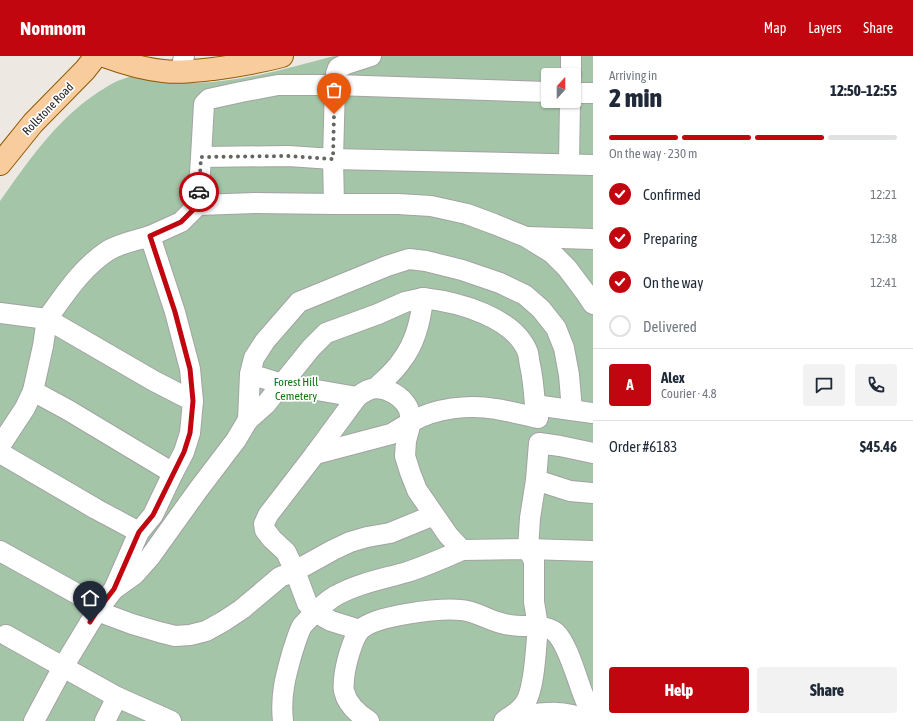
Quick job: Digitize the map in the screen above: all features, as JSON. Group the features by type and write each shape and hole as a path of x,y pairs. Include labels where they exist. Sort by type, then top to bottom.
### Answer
{"main road":[{"name":"Rollstone Road","path":"0,164 33,123 85,70 96,56"},
{"path":"104,56 123,63 164,71 182,64 227,68 282,56"}],"lane":[{"path":"334,204 333,159 336,74 338,68 371,56"},
{"path":"570,68 571,56"},
{"path":"0,446 25,408 33,392 44,346 47,319 68,289 91,263 110,250 124,243 150,236 181,222 198,205 204,104 209,99 278,86 335,85 541,92"},
{"path":"581,93 593,93"},
{"path":"569,164 570,108"},
{"path":"201,157 288,156 333,159 593,165"},
{"path":"198,205 255,203 398,204 431,206 467,214 526,237 552,253 567,268 593,304"},
{"path":"34,721 63,667 97,611 114,589 139,532 153,515 174,473 184,452 190,433 193,401 190,369 175,312 150,236"},
{"path":"526,237 593,239"},
{"path":"248,420 250,374 254,358 265,341 299,302 387,266 409,259 426,261 462,270 500,282 524,295 541,309 556,328 564,348 569,375 572,410"},
{"path":"360,630 331,621 315,612 306,603 295,571 286,552 272,539 265,530 264,524 268,515 357,397 364,392 376,388 403,360 411,345 419,324 424,298"},
{"path":"114,589 135,574 150,557 236,440 248,420 266,404 310,348 326,333 378,314 405,302 424,298 455,304 481,313 498,321 510,329 521,340 528,353 533,377 539,443 536,480 530,518 528,549 534,560 534,602 538,626 531,691 520,710 506,720"},
{"path":"0,313 47,319 154,381 193,401"},
{"path":"250,374 282,384 357,397"},
{"path":"376,388 390,391 402,398 408,407 411,422 406,441 405,456 410,472 417,490 448,535 462,550"},
{"path":"33,392 75,414 174,473"},
{"path":"315,454 391,434 418,417 440,411 465,407 537,412 572,410 593,413"},
{"path":"539,443 593,453"},
{"path":"0,453 89,505 139,532"},
{"path":"536,480 570,491 593,493"},
{"path":"0,551 81,596 97,611 159,632 175,636 190,635 206,631 224,621 257,598 280,577 295,571 333,550 350,542 390,533 434,515"},
{"path":"283,721 283,689 288,668 302,627 315,612 335,596 353,587 407,572 462,550 528,549 593,551"},
{"path":"369,721 352,707 347,700 344,690 344,674 350,652 360,630 370,624 388,618 424,611 447,609 462,610 515,626 538,626 548,628 556,633 569,655 593,718"},
{"path":"2,638 63,667 117,697 171,721"},
{"path":"105,721 117,697"},
{"path":"506,720 549,712 567,713 588,721"}],"green space":[{"name":"Forest Hill Cemetery","path":"334,56 593,56 593,721 0,721 0,201 44,142 68,116 109,85 137,75 195,83 230,80 283,70"}],"way so far":[{"path":"199,192 201,157 288,156 333,159 334,114"}],"route":[{"path":"90,622 114,589 139,532 153,515 174,473 184,452 190,433 193,401 190,369 175,312 150,236 181,222 198,205 199,192"}]}
